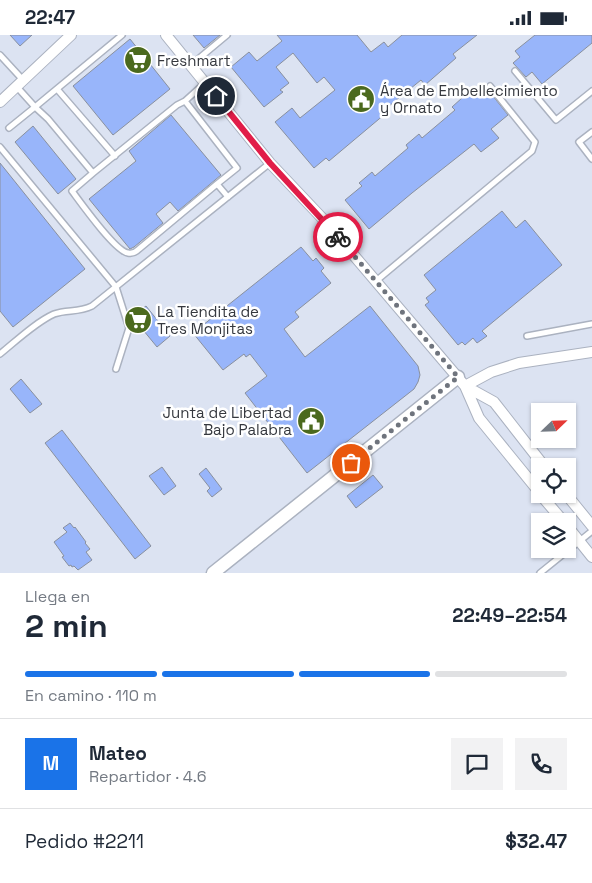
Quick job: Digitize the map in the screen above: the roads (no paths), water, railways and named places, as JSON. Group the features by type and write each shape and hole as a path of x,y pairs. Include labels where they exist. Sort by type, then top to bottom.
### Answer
{"street":[{"path":"0,102 71,35"},
{"path":"166,35 270,163 322,218 461,381 479,417 531,482"},
{"path":"213,573 461,381 519,363 592,352"},
{"path":"461,381 494,402 538,458"},
{"path":"548,503 556,513"},
{"path":"573,503 592,526"},
{"path":"576,537 592,557"}],"lane":[{"path":"9,128 122,35"},
{"path":"191,65 227,35"},
{"path":"0,55 34,107 48,119 93,173"},
{"path":"0,68 6,62"},
{"path":"514,71 556,120 592,91"},
{"path":"185,101 237,168 139,249 128,254 116,246 72,191 205,83"},
{"path":"376,281 532,151 535,142 490,86"},
{"path":"57,89 115,156"},
{"path":"592,132 579,143 592,159"},
{"path":"0,147 116,287 130,328 116,369"},
{"path":"0,354 44,319 57,313 84,310 92,306 270,163"},
{"path":"217,185 228,197"},
{"path":"526,336 592,323"},
{"path":"540,573 592,531"}],"place":[{"name":"Freshmart","path":"138,60"},
{"name":"Área de Embellecimiento y Ornato","path":"361,99"},
{"name":"La Tiendita de Tres Monjitas","path":"138,320"},
{"name":"Junta de Libertad Bajo Palabra","path":"311,421"}]}
